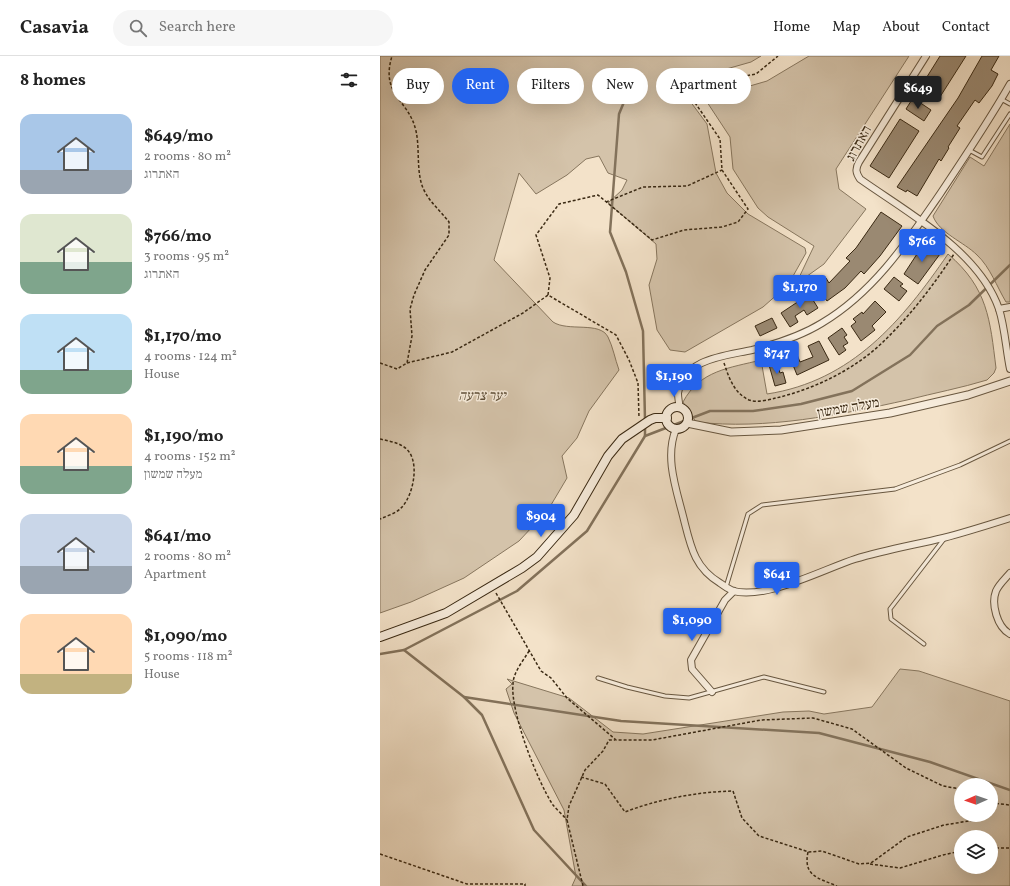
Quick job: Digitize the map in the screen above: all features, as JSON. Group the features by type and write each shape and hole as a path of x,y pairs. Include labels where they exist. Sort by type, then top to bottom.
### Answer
{"main road":[{"path":"680,408 687,414 687,423 683,428 676,429 669,425 667,418 671,410 680,408"},
{"path":"380,638 446,613 492,587 537,557 574,515 608,456 622,439 639,426 655,418 667,418"}],"street":[{"name":"האתרוג","path":"921,222 860,179 856,169 858,162 926,56"},
{"path":"680,408 678,393 684,380 690,371 701,363 784,340 823,323 858,297 874,282 921,222 969,150 1010,84"},
{"path":"921,222 957,249 981,276 999,309 1010,369"},
{"path":"999,309 1010,307"},
{"name":"מעלה שמשון","path":"687,423 731,432 752,433 788,429 890,413 968,395 1010,381"},
{"path":"676,429 671,442 671,459 678,496 692,548 704,573 734,591 749,592 781,586 855,559 945,537 1010,518"},
{"path":"1010,573 996,590 994,601 998,621 1006,632 1010,634"},
{"path":"712,692 692,669 691,660 725,600 734,591"}],"lane":[{"path":"1001,98 1010,104"},
{"path":"969,150 982,157 1010,114"},
{"path":"726,587 748,514 762,505 895,488 960,465 1010,441"},
{"path":"924,644 891,619 890,609 945,537"},
{"path":"598,678 665,696 689,698 764,677 824,692"}],"path":[{"path":"392,56 389,66 388,80 393,92 411,117 416,131 422,186 429,200 449,222 449,235 425,270 414,295 410,309 412,336 407,363"},
{"path":"380,364 397,369 407,363 452,352 523,313 548,295 550,278 536,235 559,204 598,195 652,240 684,230 722,227 738,222 748,209 722,170 720,139 689,94 718,81 756,74 778,56"},
{"path":"606,202 643,187 687,186 722,170"},
{"path":"722,356 732,385 743,396 751,401 766,400 794,394 817,384 861,361 883,343 934,284 957,249"},
{"path":"548,295 616,336 629,360 638,383 639,426"},
{"path":"380,439 404,447 413,457 414,470 408,498 402,508 380,519"},
{"path":"492,587 541,671 551,678 567,698 616,740"},
{"path":"529,651 514,677 512,684 516,712 530,756 543,787 553,806 567,820"},
{"path":"583,886 567,820 569,806 585,770 603,750 609,740 652,740 761,720 814,718 852,729 906,768 943,786 954,788"},
{"path":"581,777 605,784 625,812 651,802 710,792 733,791 742,818 759,836 809,852 822,851 859,864 871,863 907,837 944,825 963,822"},
{"path":"998,804 1010,805"},
{"path":"998,848 1010,848"},
{"path":"809,852 806,864 809,870 814,876 837,886"},
{"path":"867,863 886,868 900,868 954,853"},
{"path":"380,854 467,884 525,884 525,886"}],"green space":[{"name":"יער צרעה","path":"380,56 761,56 751,62 730,68 656,68 656,104 692,104 707,124 716,173 727,193 748,214 805,248 806,253 788,285 763,307 685,352 670,350 657,330 649,285 657,259 656,244 608,203 622,190 627,180 608,173 599,156 586,159 567,175 536,194 519,173 494,260 553,322 559,325 598,329 604,332 610,341 619,370 589,411 577,438 562,456 567,478 548,510 519,541 464,578 411,602 380,613"},
{"path":"809,56 909,56 836,169 839,189 866,209 824,264 796,284 814,246 768,217 758,208 733,169 730,137 708,104 751,104 751,86 767,81"},
{"path":"1010,124 1010,302 1006,302 990,271 982,260 972,250 946,232 936,222 933,216 970,157 984,166"},
{"path":"948,254 972,279 985,306 992,335 996,368 994,373 987,380 967,386 855,411 776,423 722,424 696,422 683,402 690,391 707,377 727,368 761,360 767,394 797,387 825,376 849,362 872,344 893,324 931,279"},
{"path":"900,669 919,671 1010,701 1010,886 572,886 576,877 564,810 514,713 506,689 512,684 507,679 569,698 613,732 643,734 783,712 809,711 824,714 872,707"}],"building":[{"path":"940,56 966,56 938,100 920,88"},
{"path":"982,56 999,56 991,70 998,74 992,86 979,103 975,100 957,126 960,128 948,147 949,148 941,161 939,159 917,196 907,190 906,192 897,187 958,98"},
{"path":"913,98 931,110 924,121 906,109"},
{"path":"900,119 919,131 889,178 870,166"},
{"path":"881,212 902,226 880,256 864,274 861,271 845,288 827,301 816,286 826,278 829,283 850,261 846,258 856,248"},
{"path":"923,242 940,254 918,284 904,274"},
{"path":"894,277 903,284 900,286 907,291 899,301 884,289"},
{"path":"808,292 818,308 807,315 804,310 795,316 798,322 790,327 781,313 799,301 797,299"},
{"path":"875,301 886,312 872,326 875,330 861,341 851,326 856,322 853,319 862,312 863,314"},
{"path":"772,318 777,328 760,336 755,326"},
{"path":"842,328 847,335 844,337 848,343 843,346 846,350 839,355 828,338"},
{"path":"819,341 829,360 797,375 789,355 796,352 800,362 813,357 808,346"},
{"path":"777,363 780,373 783,372 786,383 775,386 769,365"}],"waterway":[{"path":"623,104 619,114 610,232 626,272 643,331 645,420"},
{"path":"380,654 404,650 517,591 587,531 645,436 710,411 753,411 801,404 852,391 910,355 937,326 969,305 1010,265"},
{"path":"645,425 645,436"},
{"path":"404,650 464,697 482,715 534,830 586,886"},
{"path":"464,697 621,721 819,733 930,762 1010,790"}]}
